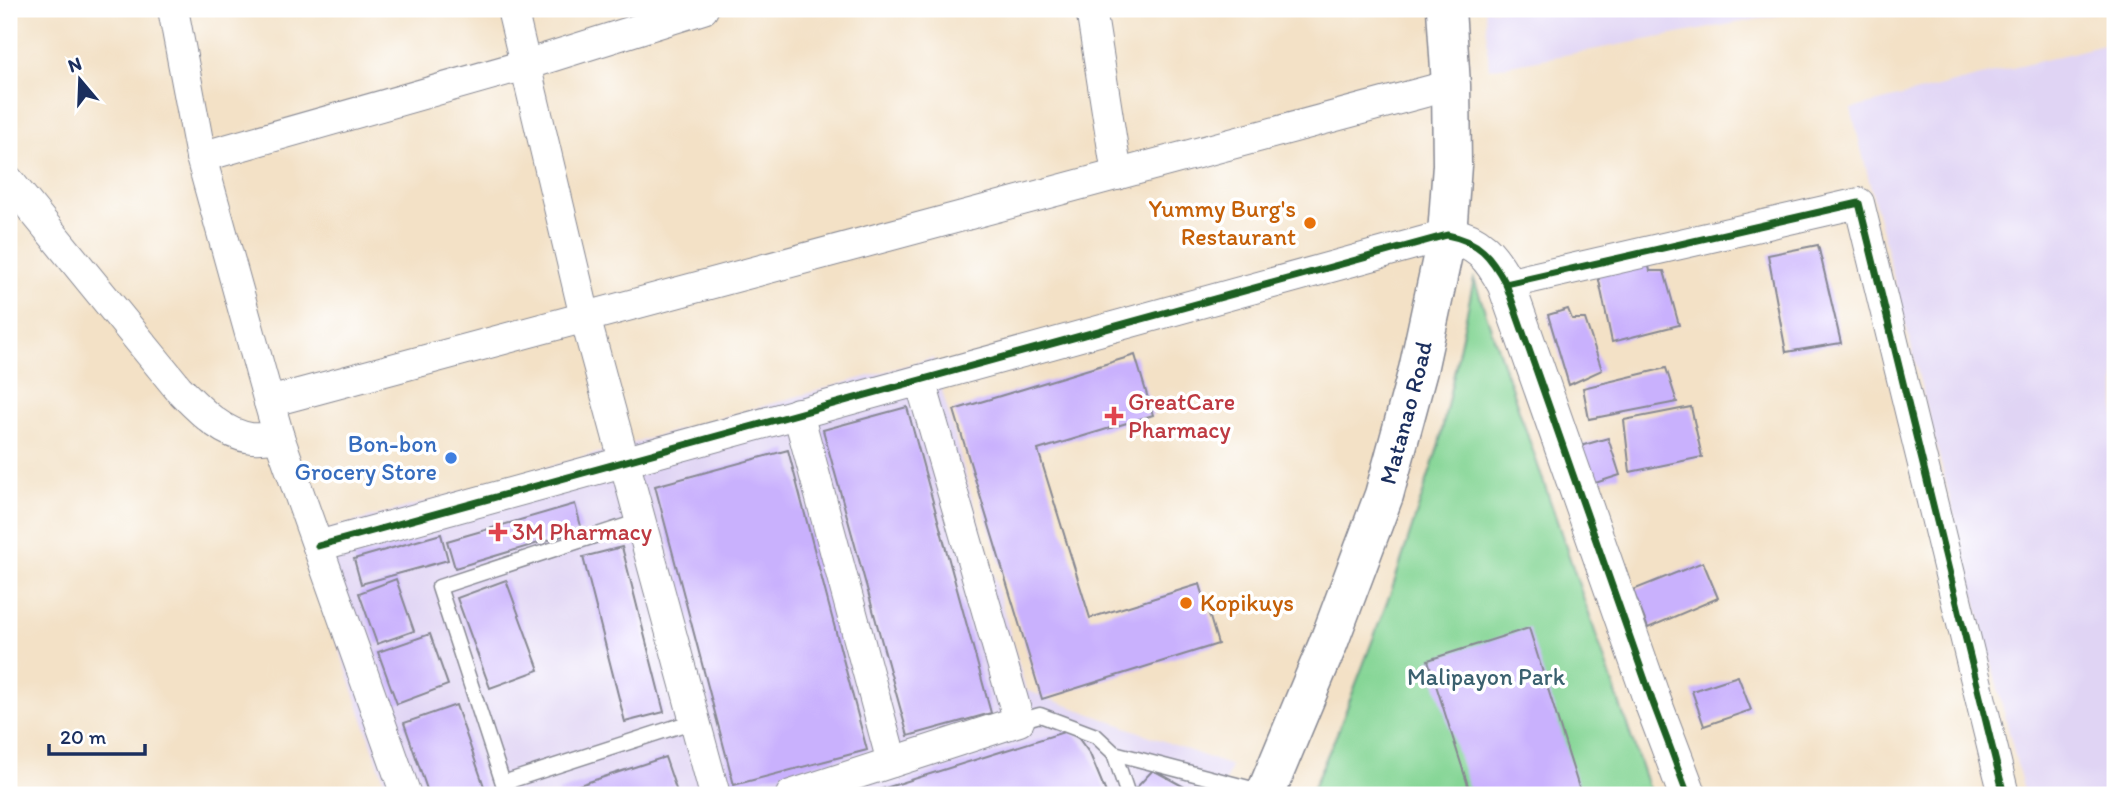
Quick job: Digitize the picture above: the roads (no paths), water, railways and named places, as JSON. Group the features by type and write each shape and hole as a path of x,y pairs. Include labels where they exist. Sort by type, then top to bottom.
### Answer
{"main road":[{"name":"Matanao Road","path":"1265,794 1328,644 1384,495 1419,370 1447,235 1452,165 1446,9"}],"street":[{"path":"173,9 201,157 279,437 406,795"},
{"path":"512,9 585,317 715,795"},
{"path":"201,157 525,65 703,9"},
{"path":"1091,9 1117,175"},
{"path":"269,402 1451,85"},
{"path":"9,181 202,413 225,429 250,438 279,437"},
{"path":"1506,284 1860,203 2004,795"},
{"path":"318,546 1447,235 1463,238 1478,246 1496,265 1506,284 1688,795"},
{"path":"791,795 1019,722 920,380"},
{"path":"799,413 892,762"}],"lane":[{"path":"640,521 439,587 503,783 694,721"},
{"path":"1019,722 1040,715 1096,736 1114,753 1265,794"},
{"path":"1114,753 1128,795"}],"place":[{"name":"Yummy Burg's Restaurant","path":"1310,223"},
{"name":"GreatCare Pharmacy","path":"1114,416"},
{"name":"Bon-bon Grocery Store","path":"451,458"},
{"name":"3M Pharmacy","path":"498,532"},
{"name":"Kopikuys","path":"1186,603"}],"park label":[{"name":"Malipayon Park","path":"1486,677"}]}
